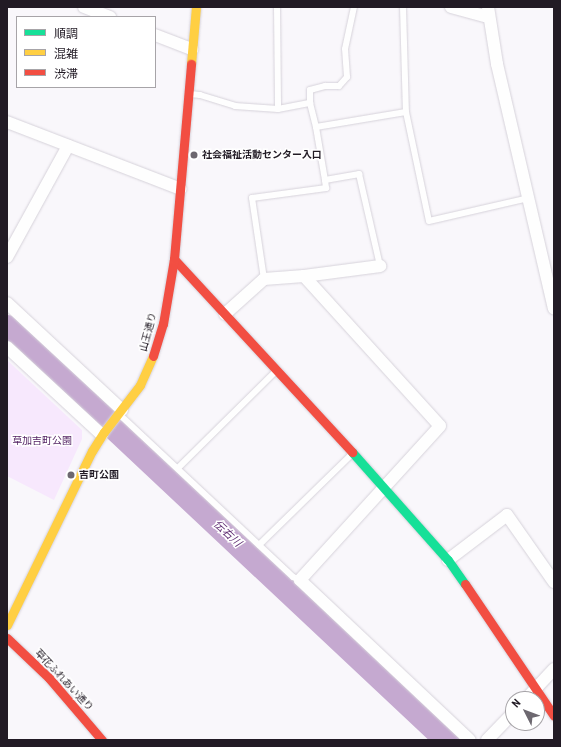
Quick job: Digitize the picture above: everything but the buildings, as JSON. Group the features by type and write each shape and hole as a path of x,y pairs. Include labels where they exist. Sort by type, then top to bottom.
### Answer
{"street":[{"path":"84,7 107,16"},
{"name":"山王通り","path":"7,625 103,433 120,414 140,385 157,348 163,324 174,259 196,7"},
{"path":"451,7 488,12 497,64 554,308"},
{"path":"156,35 192,49"},
{"path":"7,122 181,189"},
{"path":"7,257 68,146"},
{"path":"174,259 384,486 448,560 554,716"},
{"path":"225,314 264,279 304,276 380,266"},
{"path":"304,276 440,426 300,580 470,740"},
{"path":"7,303 120,414"},
{"path":"7,347 103,433"},
{"path":"448,560 508,515 554,582"},
{"name":"草花ふれあい通り","path":"7,638 49,678 102,740"},
{"path":"533,691 554,670"},
{"path":"487,740 505,721"}],"lane":[{"path":"277,7 278,109"},
{"path":"264,279 252,198 326,188 316,127 310,103 310,90 325,86 339,86 347,77 345,49 354,7"},
{"path":"403,7 406,112 429,221 529,198"},
{"path":"188,94 200,95 235,106 278,109 310,103"},
{"path":"316,127 406,112"},
{"path":"325,180 359,174 380,266"},
{"path":"178,468 277,370"},
{"path":"120,414 293,577 300,580"},
{"path":"259,545 353,453"}],"green space":[{"name":"草加吉町公園","path":"7,360 82,430 82,439 54,500 7,476"}],"waterway":[{"name":"伝右川","path":"7,327 447,740"}],"traffic: fast":[{"path":"352,452 448,560 465,584"}],"traffic: slow":[{"path":"191,64 196,7"},
{"path":"7,625 92,451 104,432 140,385 153,356"}],"traffic: jam":[{"path":"153,356 163,324 174,259 191,64"},
{"path":"174,259 352,452"},
{"path":"465,584 554,716"},
{"path":"7,638 49,678 102,740"}],"place":[{"name":"社会福祉活動センター入口","path":"194,155"},
{"name":"吉町公園","path":"71,475"}]}
